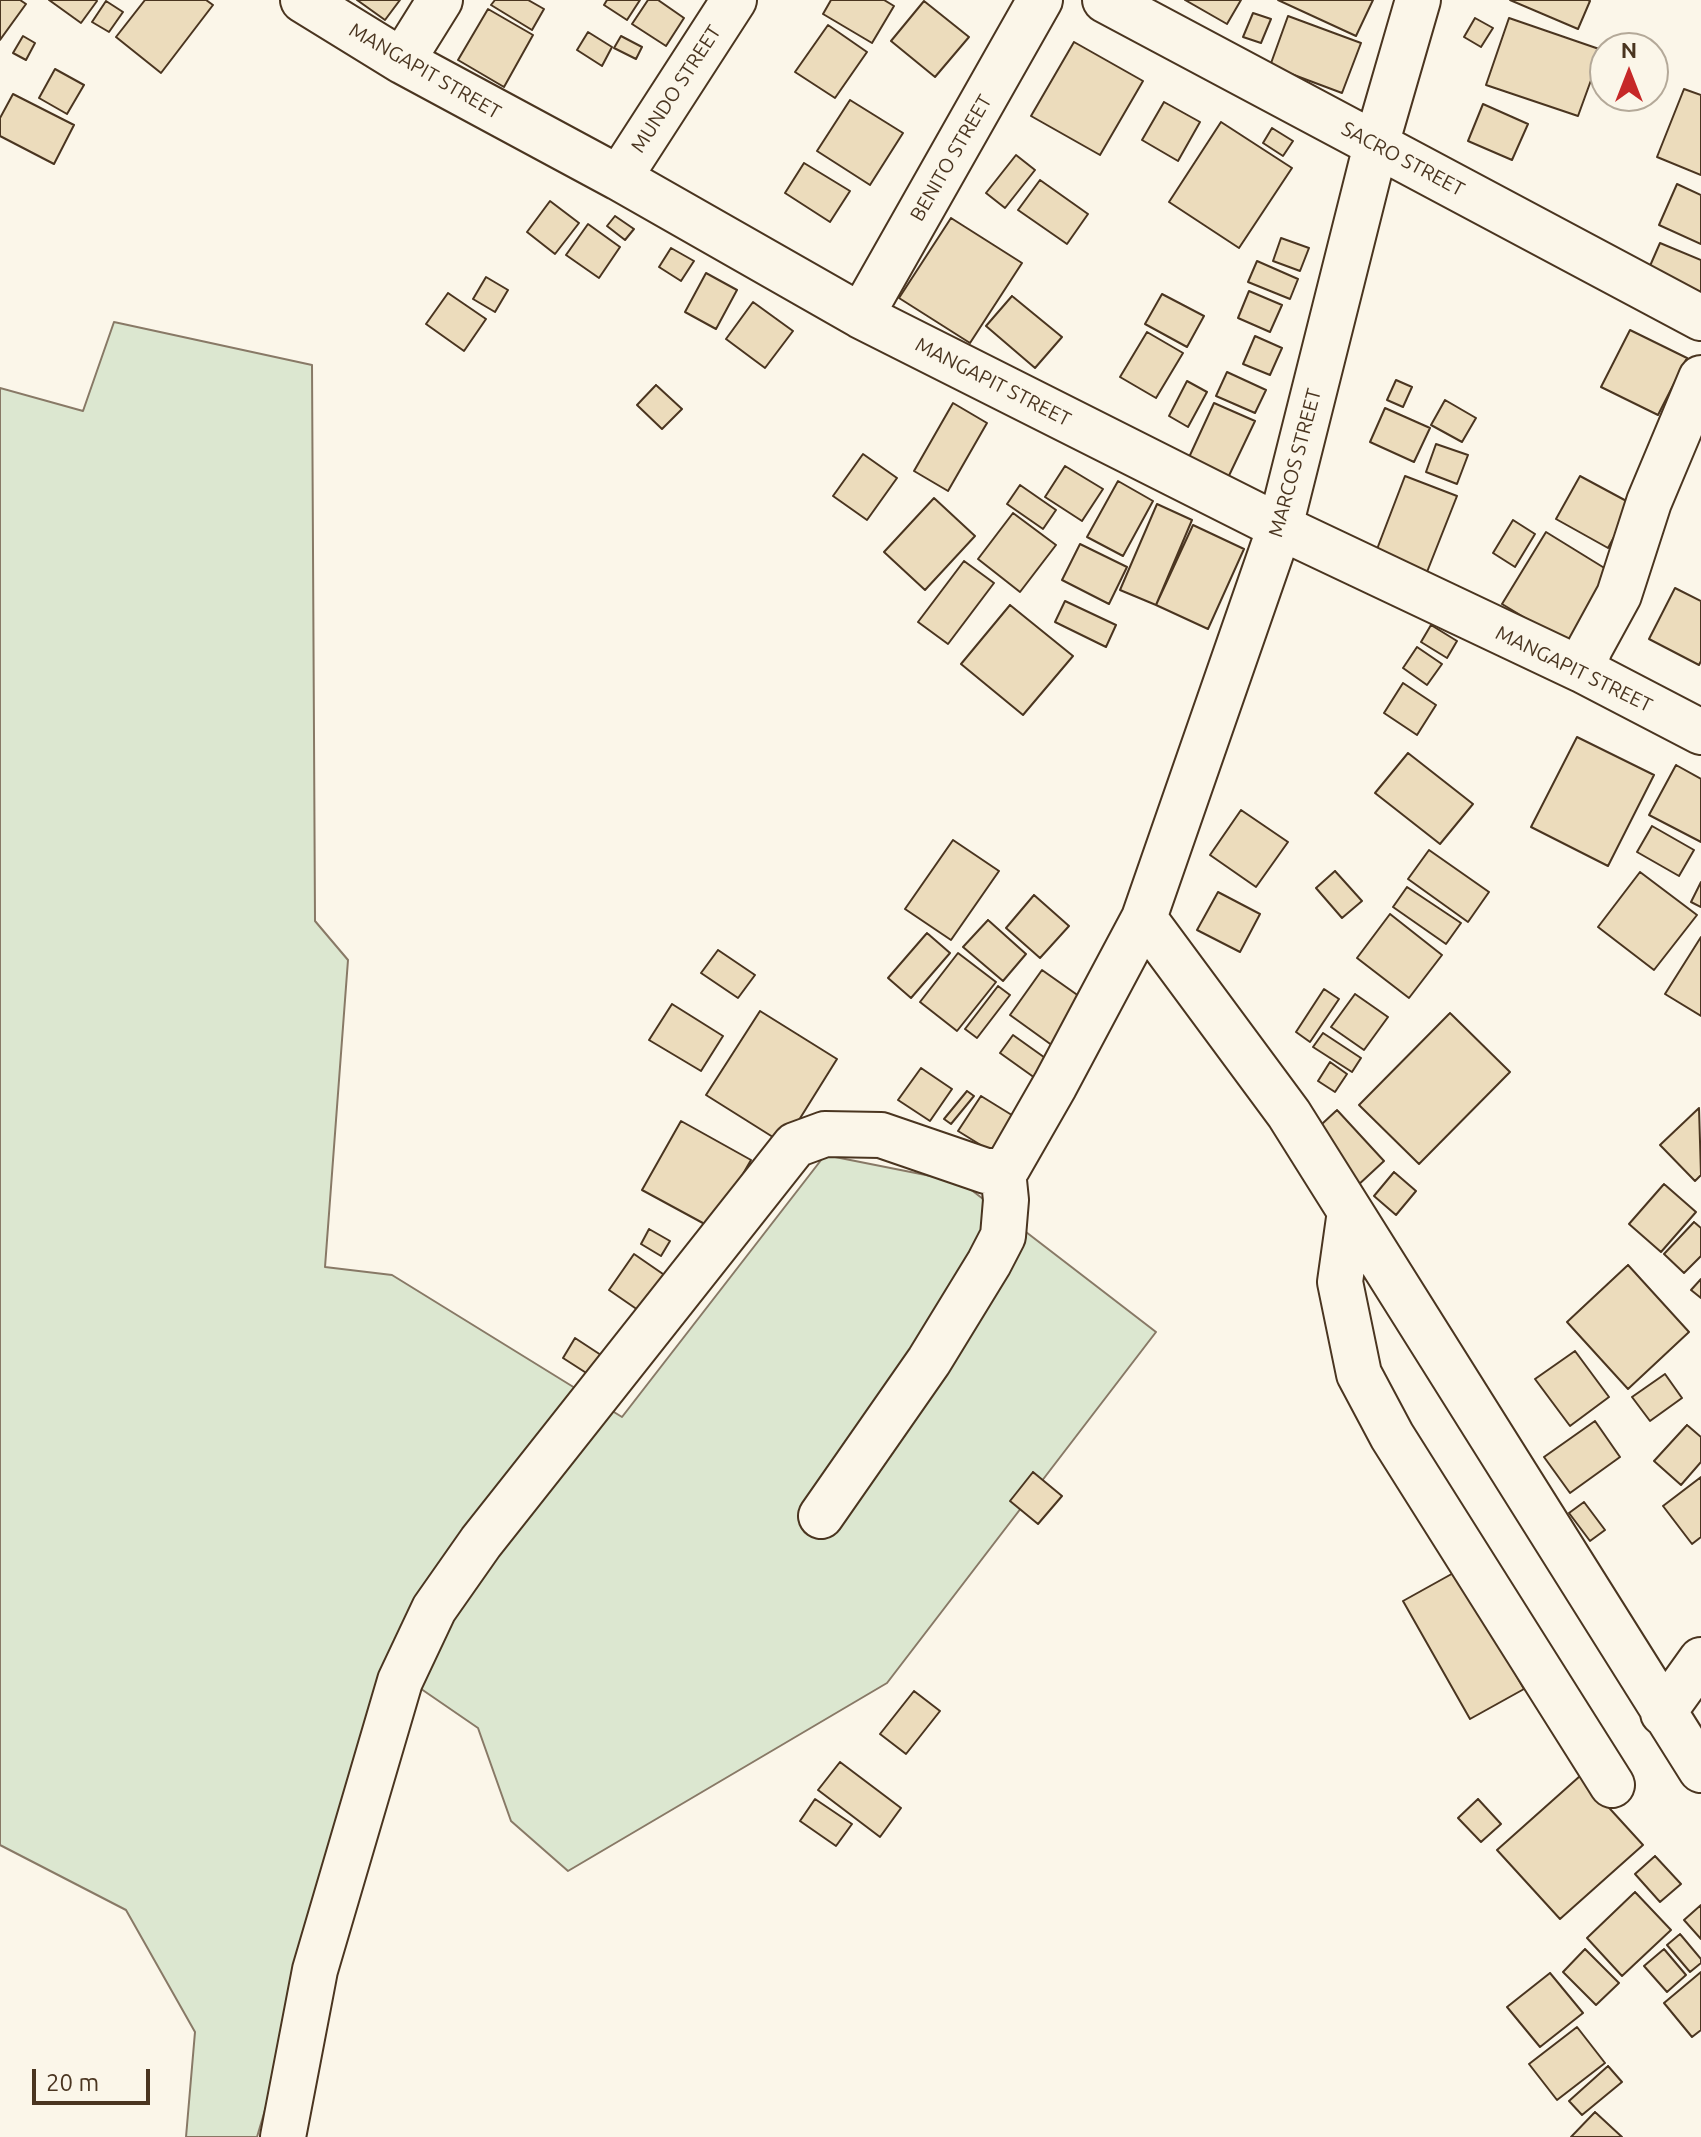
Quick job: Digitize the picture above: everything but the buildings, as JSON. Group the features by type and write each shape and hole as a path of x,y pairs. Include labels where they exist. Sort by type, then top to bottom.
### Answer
{"street":[{"name":"MANGAPIT STREET","path":"303,0 402,61 619,178 861,316 1280,527 1582,670 1701,732"},
{"path":"402,61 440,0"},
{"name":"MUNDO STREET","path":"619,178 734,0"},
{"name":"BENITO STREET","path":"861,316 1040,0"},
{"name":"SACRO STREET","path":"1105,0 1701,318"},
{"name":"MARCOS STREET","path":"1003,1171 1042,1109 1144,918 1280,527 1376,145 1418,0"},
{"path":"1582,670 1590,648 1619,595 1649,502 1701,378"},
{"path":"1144,918 1289,1114 1701,1770"},
{"path":"283,2137 315,1970 400,1681 434,1609 481,1542 795,1145 825,1134 881,1135 986,1171 1003,1171 1006,1200 1003,1236 989,1263 929,1361 821,1516"},
{"path":"1350,1211 1340,1282 1359,1374 1392,1436 1612,1785"},
{"path":"1663,1713 1701,1660"}],"green space":[{"path":"114,322 312,365 315,921 348,960 325,1267 392,1275 622,1417 825,1155 961,1182 1156,1332 887,1683 568,1871 511,1821 478,1728 395,1671 257,2137 186,2137 195,2032 126,1910 0,1845 0,388 83,411"}]}
